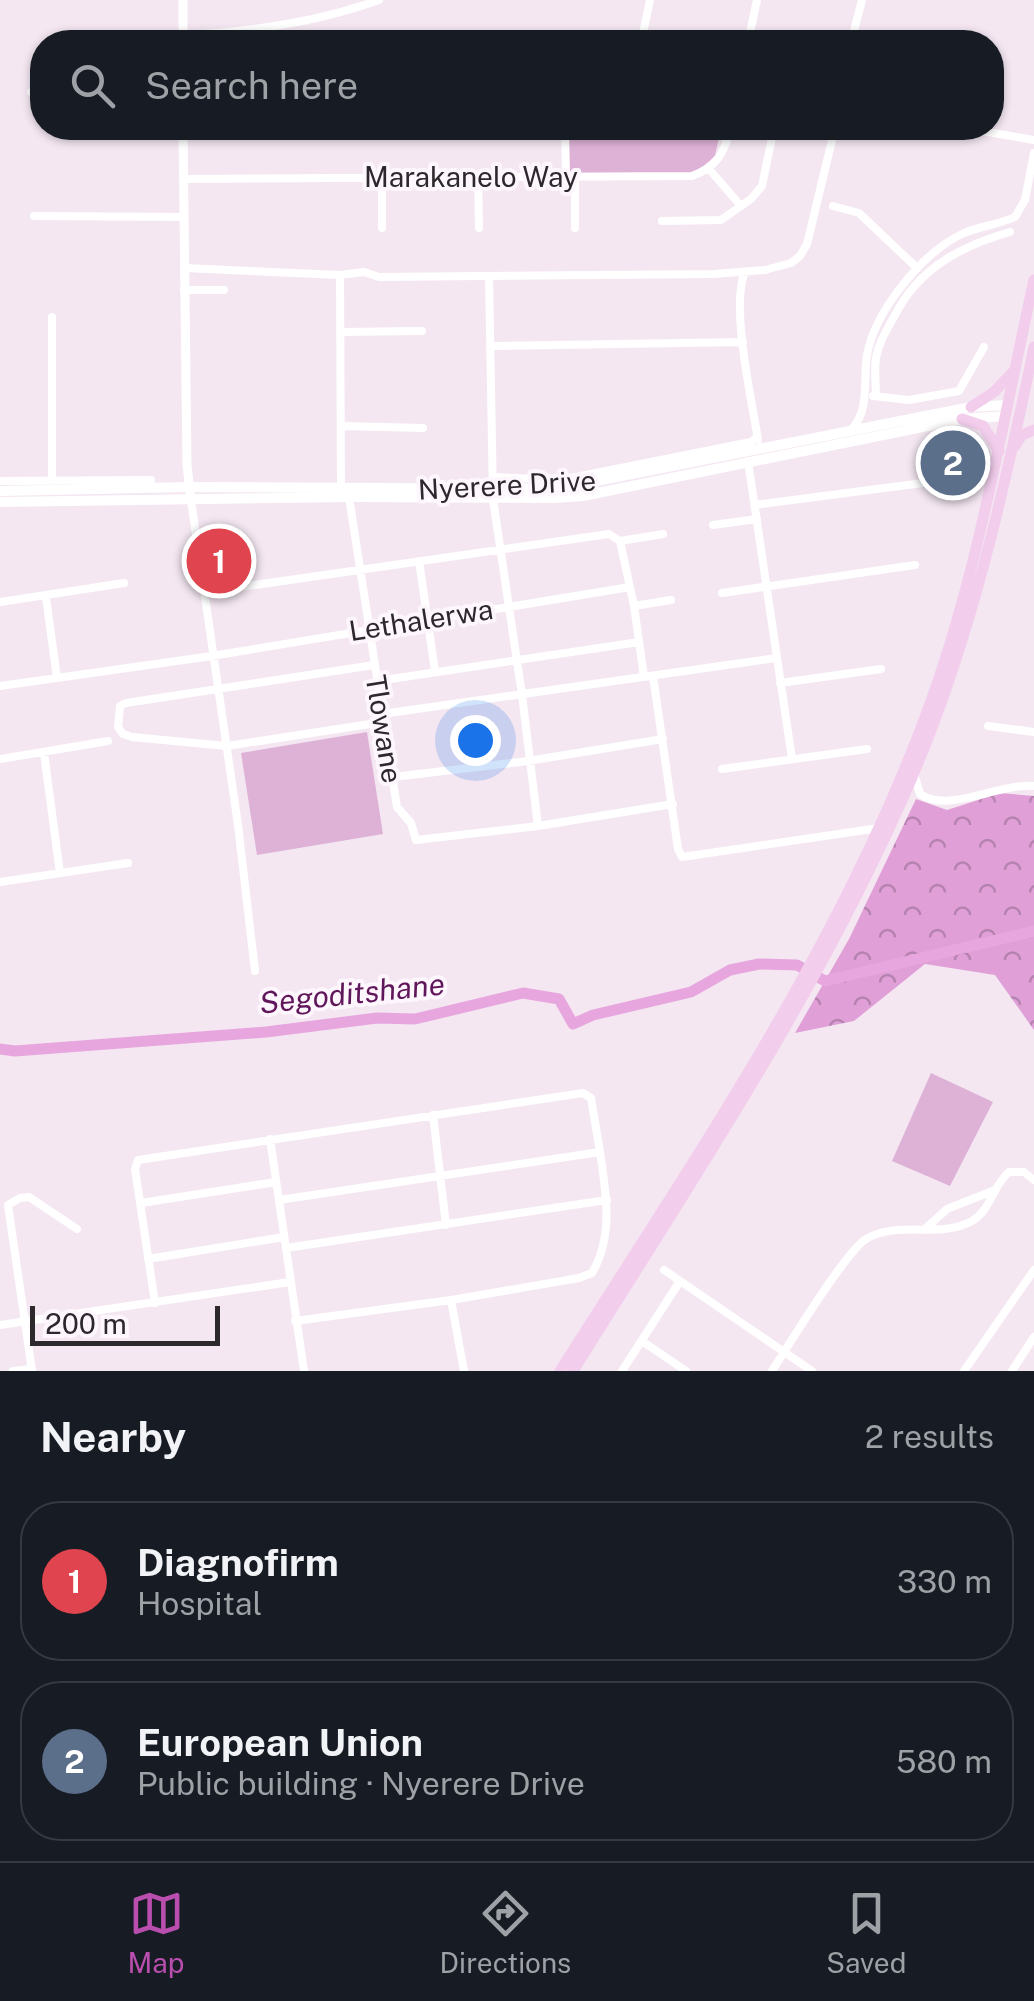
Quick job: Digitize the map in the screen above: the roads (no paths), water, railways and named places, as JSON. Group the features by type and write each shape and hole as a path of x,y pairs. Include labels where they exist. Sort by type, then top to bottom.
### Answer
{"main road":[{"path":"573,1371 814,970 914,772 979,582 1005,451 1014,371 1034,280"},
{"path":"814,970 925,717 1005,451 1025,410 1034,347"},
{"path":"971,407 994,392 1014,371"},
{"path":"1028,377 1034,398"},
{"name":"Nyerere Drive","path":"493,495 578,486 971,407 1007,410"},
{"path":"1007,410 1025,410 1034,419"},
{"name":"Nyerere Drive","path":"0,491 190,487 345,494 583,496 1007,410"},
{"path":"962,419 983,426 1005,451"},
{"path":"1005,451 1034,430"},
{"name":"Nyerere Drive","path":"0,502 345,494"},
{"path":"560,1371 786,1019"}],"street":[{"path":"183,30 184,0"},
{"path":"259,30 380,0"},
{"path":"644,30 650,0"},
{"path":"750,30 757,0"},
{"path":"854,30 862,0"},
{"path":"1004,135 1034,140"},
{"path":"183,140 191,500 228,746 254,971"},
{"path":"566,140 575,228"},
{"path":"726,140 721,156 709,169 741,206"},
{"path":"662,222 721,220 741,206 762,186 772,140"},
{"path":"184,268 340,275 352,272 379,278 653,277 765,270 791,263 807,244 833,140"},
{"path":"850,432 864,411 872,339 888,304 917,268 966,232 1015,217 1025,200 1034,152"},
{"name":"Marakanelo Way","path":"184,179 692,176 709,169"},
{"path":"382,176 382,228"},
{"path":"478,176 480,228"},
{"path":"834,206 858,213 917,268"},
{"path":"34,216 184,216"},
{"path":"876,396 876,361 882,335 902,301 926,272 942,260 974,242 1010,232"},
{"path":"745,272 741,290 744,342 759,450"},
{"name":"Tlowane","path":"340,275 345,494 396,808 411,823 414,837 422,841 538,826"},
{"path":"489,276 493,495 538,826 673,804"},
{"path":"184,290 224,290"},
{"path":"52,317 52,480"},
{"path":"340,332 422,331"},
{"path":"492,346 744,342"},
{"path":"864,394 909,400 959,391 984,346"},
{"path":"864,411 876,427"},
{"path":"342,426 423,428"},
{"path":"493,477 561,480 751,442 757,437"},
{"path":"748,461 792,759"},
{"path":"0,481 151,480"},
{"path":"755,505 923,483"},
{"path":"713,525 757,519"},
{"path":"206,592 609,534 620,541 663,534"},
{"path":"620,541 639,642 664,739 678,849 686,858 879,828"},
{"path":"419,561 435,671"},
{"path":"722,593 915,565"},
{"path":"0,602 124,583"},
{"name":"Lethalerwa","path":"0,686 212,656 630,586"},
{"path":"46,597 57,678"},
{"path":"634,606 671,600"},
{"path":"377,681 639,642"},
{"path":"374,665 122,704 118,728 132,737 228,746 522,695 776,658"},
{"path":"780,683 880,669"},
{"path":"988,726 1034,732"},
{"path":"393,777 664,739"},
{"path":"0,759 108,741"},
{"path":"722,769 866,750"},
{"path":"44,752 60,873"},
{"path":"914,772 920,794 940,802 998,788 1034,786"},
{"path":"0,882 128,863"},
{"path":"155,1303 135,1169 138,1160 583,1093 591,1098 607,1200 602,1252 592,1273 452,1300 296,1322"},
{"path":"433,1114 446,1225"},
{"path":"270,1139 304,1371"},
{"path":"278,1200 600,1152"},
{"path":"772,1371 857,1245 884,1231 944,1230 972,1220 1009,1172 1024,1172 1034,1180"},
{"path":"141,1203 276,1182"},
{"path":"925,1229 947,1210 995,1190"},
{"path":"13,1371 32,1370 8,1205 30,1197 77,1229"},
{"path":"286,1248 607,1200"},
{"path":"148,1259 284,1238"},
{"path":"0,1261 14,1259"},
{"path":"664,1270 812,1371"},
{"path":"964,1371 1034,1270"},
{"path":"622,1371 680,1281"},
{"path":"0,1325 290,1282"},
{"path":"452,1300 464,1371"},
{"path":"1012,1371 1034,1337"},
{"path":"642,1341 686,1371"}],"waterway":[{"name":"Segoditshane","path":"0,1049 266,1032 377,1018 415,1019 523,993 559,999 573,1024 593,1015 691,992 730,970 759,964 797,965 825,981 1034,931"}],"place":[{"name":"European Union","path":"953,463"},
{"name":"Diagnofirm","path":"219,561"}]}
